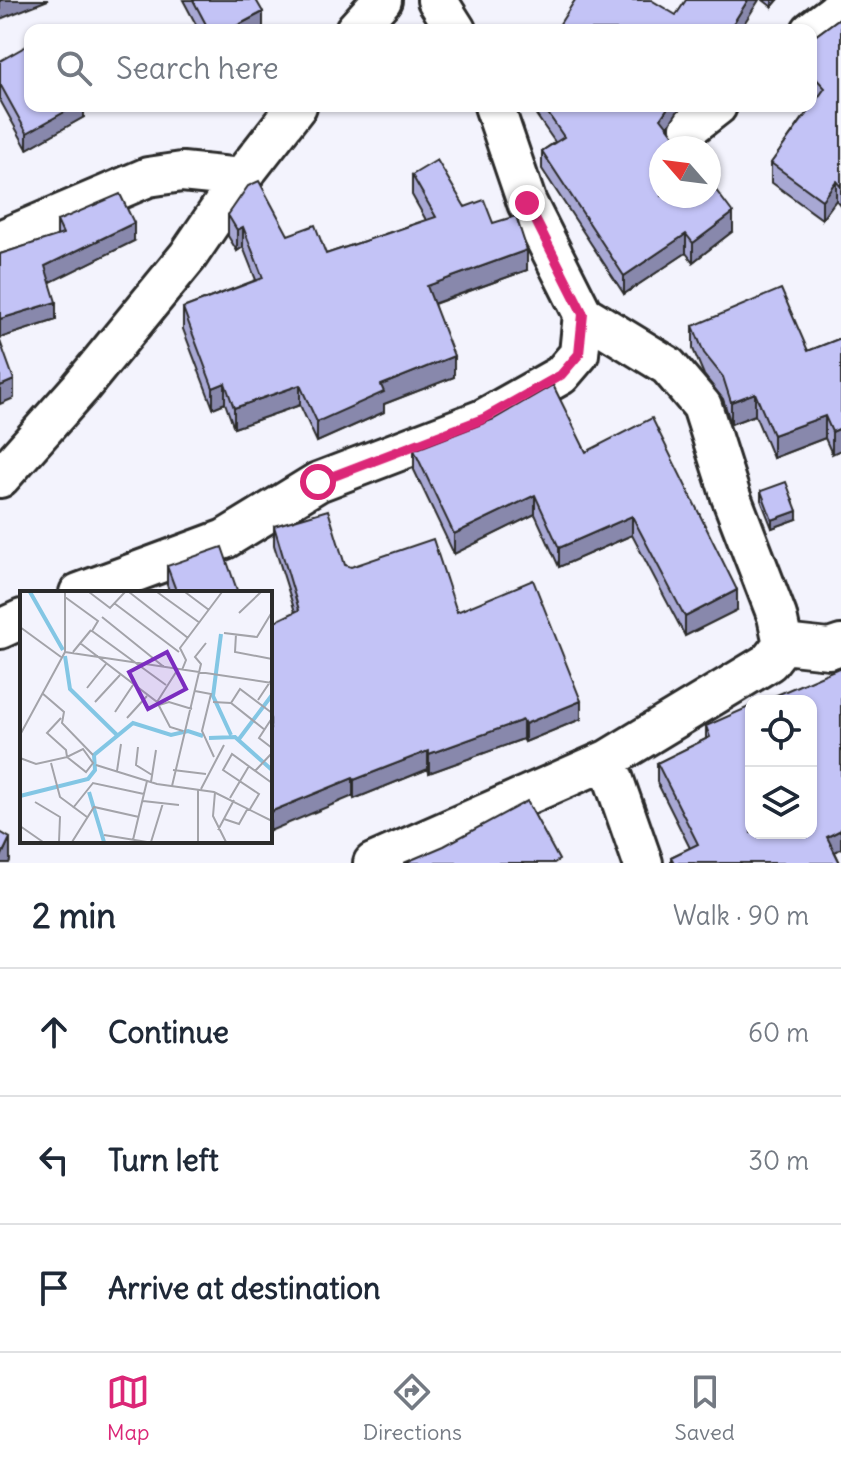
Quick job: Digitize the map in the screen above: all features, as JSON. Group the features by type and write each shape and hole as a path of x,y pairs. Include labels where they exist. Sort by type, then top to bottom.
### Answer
{"street":[{"path":"360,24 382,0"},
{"path":"437,0 452,24"},
{"path":"817,26 841,8"},
{"path":"0,478 80,388 188,256 241,178 292,112"},
{"path":"373,863 607,760 769,662 783,644 777,616 731,497 702,406 668,366 583,314 527,203 496,112"},
{"path":"0,240 148,177 182,172 241,178"},
{"path":"84,591 225,539 318,482 483,419 561,375 579,354 583,314"},
{"path":"0,629 20,620"},
{"path":"783,644 829,649 841,645"},
{"path":"607,760 643,863"}],"building":[{"path":"193,0 256,0 263,12 240,24 206,24"},
{"path":"575,0 651,0 676,15 686,0 748,0 733,24 560,24"},
{"path":"841,17 841,187 836,181 822,200 771,163 808,112 817,112 817,99 825,88 817,79 817,35"},
{"path":"24,47 24,112 64,112 27,133 0,84 0,61"},
{"path":"547,112 665,112 661,118 675,136 649,136 649,208 721,208 721,197 733,213 693,243 686,234 624,276 542,151 564,137"},
{"path":"437,160 465,207 484,200 493,223 516,216 527,250 427,286 454,356 381,385 384,392 317,422 300,385 234,408 225,383 213,388 183,308 263,278 243,227 237,230 228,215 248,186 259,181 288,235 315,225 326,254 436,217 412,175"},
{"path":"120,194 134,223 45,266 56,302 0,319 0,254 63,234 57,221"},
{"path":"781,289 808,351 841,338 841,428 832,432 825,416 773,435 755,393 731,402 723,377 704,353 693,326"},
{"path":"0,341 14,380 0,386"},
{"path":"553,385 586,452 652,418 737,590 685,617 632,516 559,548 535,495 454,534 414,450 494,419"},
{"path":"786,482 797,511 772,520 761,491"},
{"path":"328,510 345,565 351,567 433,539 457,612 533,580 581,701 525,724 523,720 429,754 428,751 272,811 272,623 299,610 274,526"},
{"path":"222,547 237,591 176,591 167,566"},
{"path":"841,667 841,830 827,837 840,863 674,863 671,857 698,844 657,763 710,737 706,726 745,709 745,839 817,839 817,695 777,695"},
{"path":"527,801 559,860 554,863 404,863 444,846"},
{"path":"0,832 10,838 0,859"}],"route":[{"path":"318,482 483,419 561,375 579,354 583,314 527,203"}]}
